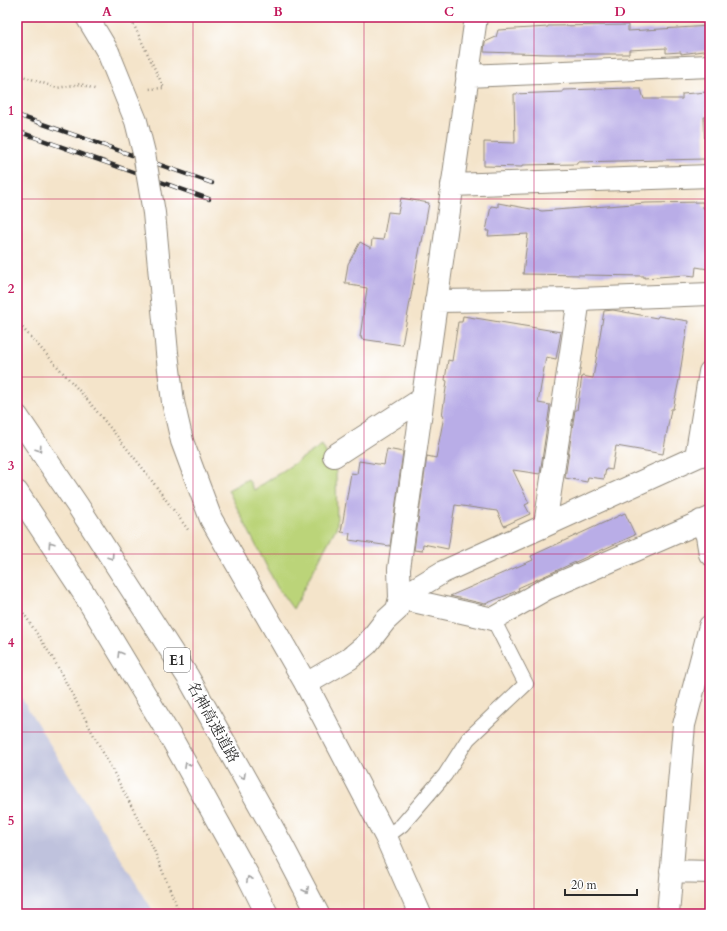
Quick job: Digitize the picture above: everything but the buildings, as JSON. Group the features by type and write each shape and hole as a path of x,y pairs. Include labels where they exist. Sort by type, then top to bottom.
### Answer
{"main road":[{"path":"87,17 108,52 136,121 144,153 154,213 173,402 182,441 195,478 211,519 306,684 386,837 420,914"},
{"path":"306,684 349,659 367,644 385,621 397,610 400,598 399,569 476,17"},
{"path":"468,76 710,66"},
{"path":"452,185 710,176"},
{"path":"436,301 579,299 710,294"},
{"path":"545,525 579,299"},
{"path":"400,598 443,572 703,454 710,372"},
{"path":"334,456 422,399"},
{"name":"名神高速道路","path":"17,416 78,506 188,677 282,845 318,914"},
{"path":"17,492 83,592 173,741 247,874 267,914"},
{"path":"400,598 493,619 546,589 706,519 710,554"},
{"path":"668,914 684,725 710,626"},
{"path":"671,871 710,872"}],"lane":[{"path":"386,837 402,825 445,775 468,739 526,684 493,619"}],"path":[{"path":"17,322 86,398 141,466 192,535"},
{"path":"17,603 54,660 150,843 180,914"}],"shaded area":[{"path":"17,691 155,914 17,914"}],"green space":[{"path":"322,445 336,472 337,526 293,609 277,587 228,490 248,479 254,490"}],"railway":[{"path":"17,115 212,183"},
{"path":"17,131 209,199"}]}
